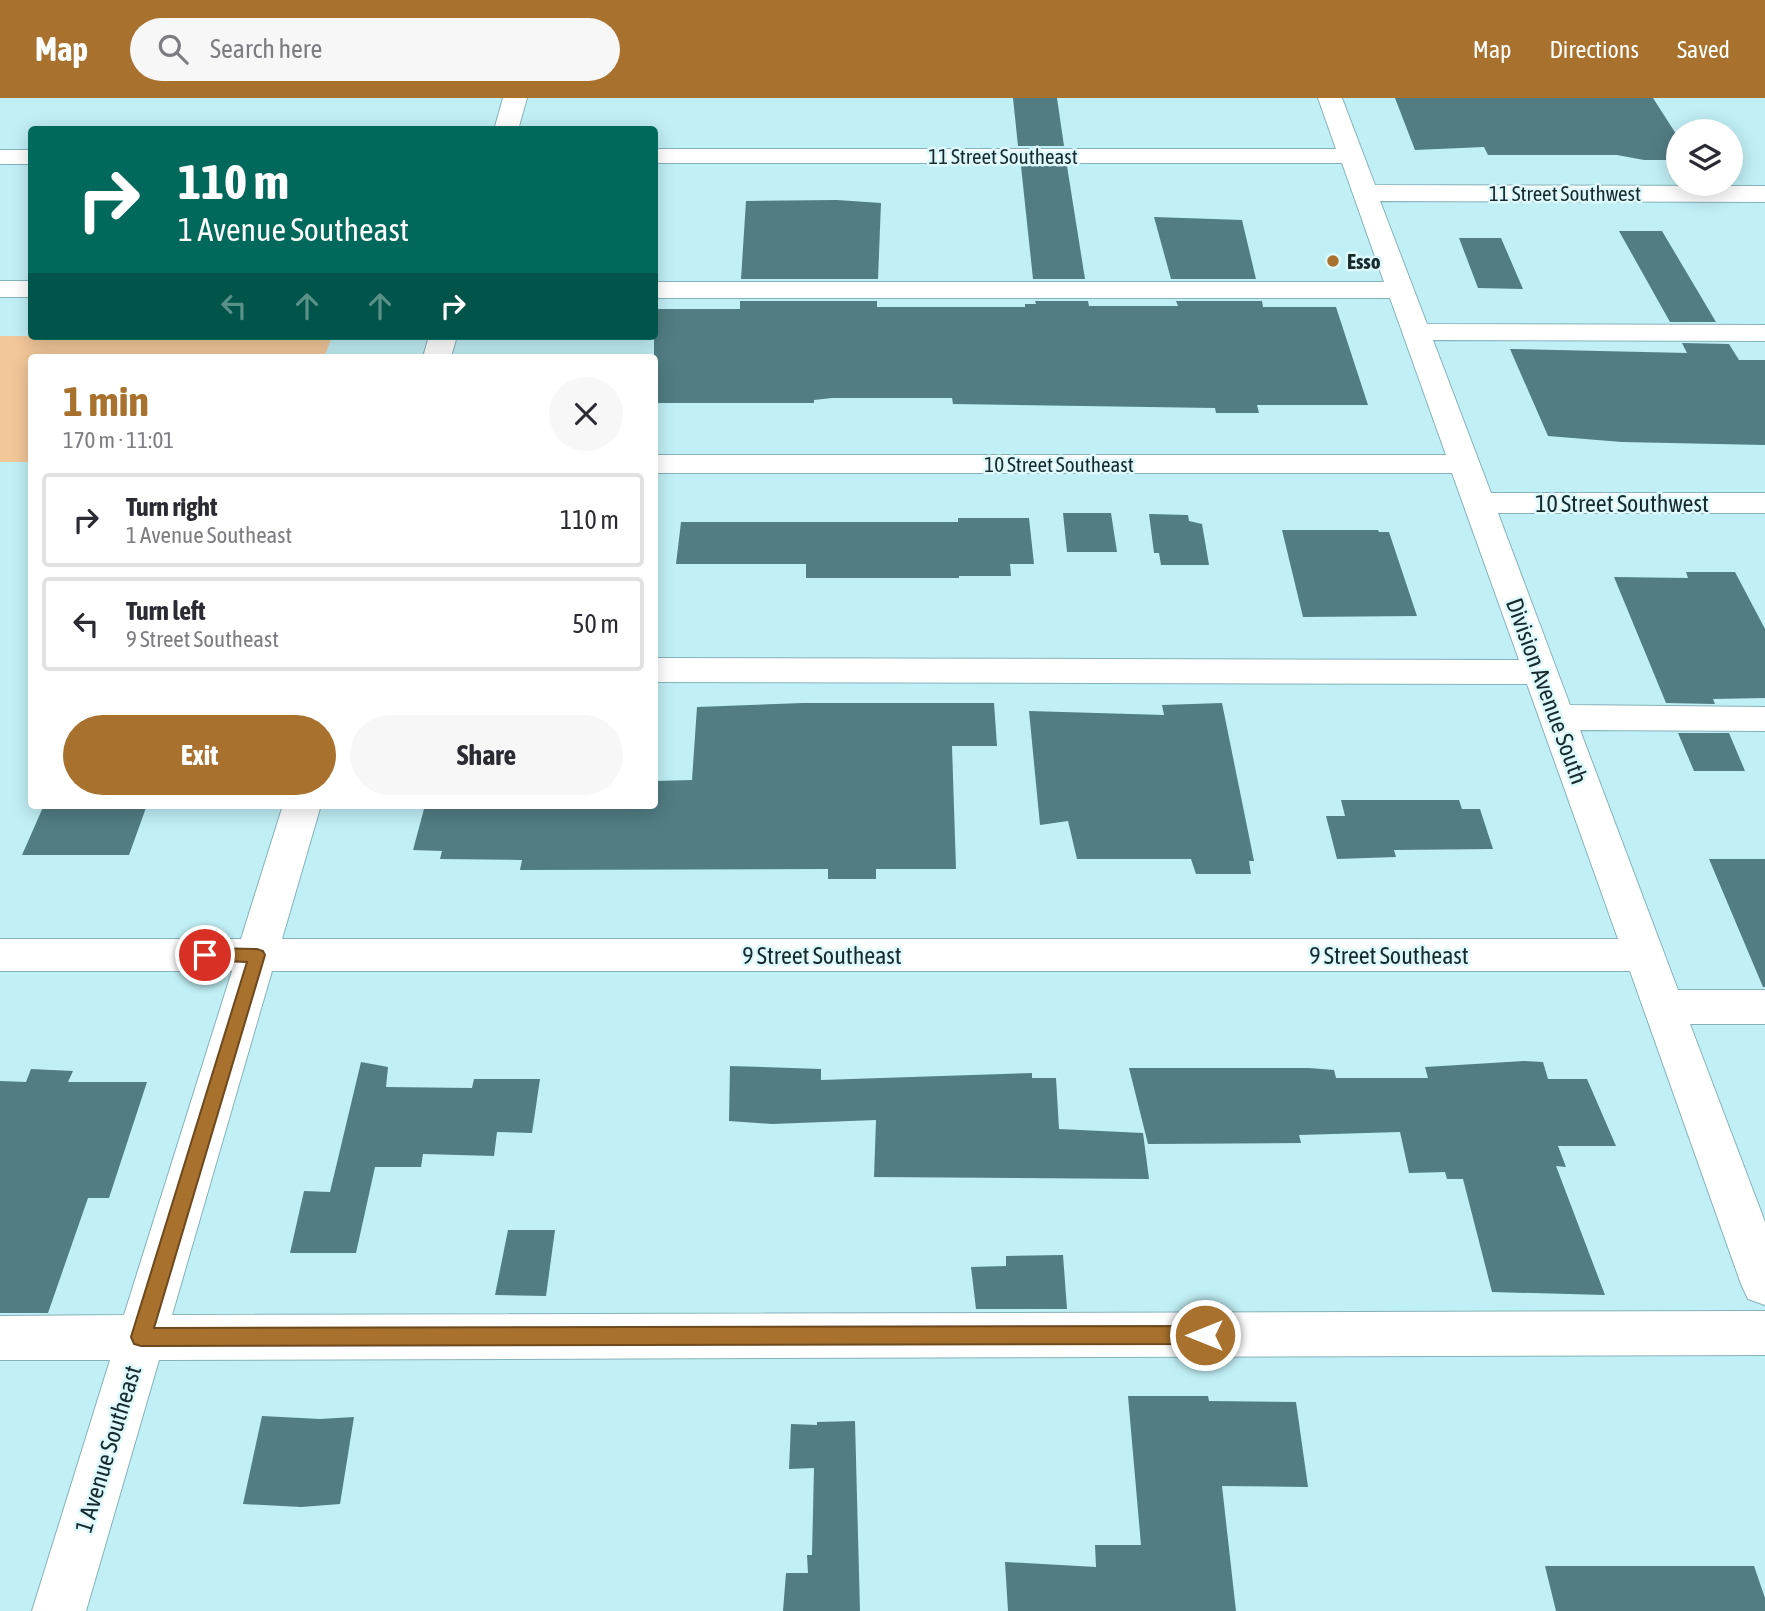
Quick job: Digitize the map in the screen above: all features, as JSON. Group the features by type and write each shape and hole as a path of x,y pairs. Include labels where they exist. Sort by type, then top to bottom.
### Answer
{"street":[{"path":"507,126 515,98"},
{"name":"Division Avenue South","path":"1330,98 1765,1284"},
{"name":"11 Street Southeast","path":"658,156 1351,156"},
{"path":"0,157 28,157"},
{"name":"11 Street Southwest","path":"1364,192 1765,194"},
{"path":"0,289 28,289"},
{"path":"658,290 1400,290"},
{"path":"1416,332 1765,332"},
{"name":"10 Street Southeast","path":"658,464 1464,464"},
{"name":"10 Street Southwest","path":"1478,503 1765,503"},
{"path":"658,670 1540,672"},
{"path":"1557,718 1765,719"},
{"name":"1 Avenue Southeast","path":"59,1611 301,809"},
{"name":"9 Street Southeast","path":"0,955 1644,955"},
{"path":"1663,1007 1765,1007"},
{"path":"0,1338 1765,1333"}],"shaded area":[{"path":"0,336 28,336 28,340 331,340 325,354 28,354 28,462 0,462"}],"building":[{"path":"1013,98 1057,98 1064,146 1018,146"},
{"path":"1395,98 1653,98 1666,119 1666,160 1644,160 1617,155 1488,155 1484,147 1415,150"},
{"path":"1021,166 1067,166 1085,279 1033,279"},
{"path":"837,200 881,203 878,279 741,279 746,201"},
{"path":"1154,217 1242,220 1256,279 1171,279"},
{"path":"1619,231 1662,231 1716,322 1670,322"},
{"path":"1459,238 1501,238 1523,289 1478,288"},
{"path":"740,301 877,301 877,307 1025,307 1025,304 1036,304 1035,301 1088,301 1089,306 1178,306 1176,301 1262,301 1263,307 1336,307 1368,405 1257,405 1259,413 1216,413 1215,408 953,404 952,398 832,398 814,400 814,403 658,403 658,354 654,354 654,340 658,340 658,309 740,309"},
{"path":"1682,343 1729,344 1739,360 1765,360 1765,445 1622,442 1548,436 1510,349 1687,353"},
{"path":"1063,513 1111,513 1117,552 1067,552"},
{"path":"1149,514 1188,515 1189,521 1202,524 1209,565 1161,565 1159,553 1154,553"},
{"path":"958,518 1029,518 1034,564 1010,564 1011,576 806,578 806,564 676,564 681,522 958,522"},
{"path":"1282,530 1389,532 1417,616 1303,617"},
{"path":"1686,572 1735,572 1765,629 1765,698 1713,699 1715,704 1666,703 1614,577 1688,578"},
{"path":"803,703 994,703 997,746 952,746 956,869 876,869 876,879 828,879 828,869 520,870 522,860 440,859 442,851 413,850 424,809 658,809 658,781 692,780 697,707"},
{"path":"1222,703 1254,861 1249,861 1251,874 1196,874 1191,859 1077,859 1068,821 1040,825 1029,711 1164,715 1162,705"},
{"path":"1678,733 1729,733 1745,771 1694,771"},
{"path":"1341,800 1459,800 1462,809 1480,809 1493,849 1394,850 1396,857 1337,859 1326,816 1345,816"},
{"path":"42,809 146,809 129,855 22,855"},
{"path":"1709,859 1765,859 1765,987 1763,987"},
{"path":"361,1062 388,1067 386,1087 472,1088 474,1079 540,1079 532,1133 497,1132 494,1156 423,1154 421,1167 375,1167 356,1253 290,1253 304,1191 330,1192"},
{"path":"1543,1062 1548,1079 1587,1079 1616,1146 1558,1146 1566,1167 1556,1166 1605,1295 1492,1292 1463,1179 1447,1179 1445,1172 1409,1173 1400,1132 1299,1135 1301,1143 1148,1144 1129,1068 1309,1068 1334,1070 1336,1078 1428,1078 1425,1067"},
{"path":"730,1066 821,1069 821,1080 1032,1073 1032,1078 1056,1078 1059,1129 1143,1133 1149,1179 874,1177 876,1120 772,1124 729,1121"},
{"path":"31,1069 73,1071 68,1082 147,1082 109,1198 88,1198 48,1313 0,1313 0,1081 26,1082"},
{"path":"508,1230 555,1230 546,1296 495,1295"},
{"path":"1063,1255 1067,1309 976,1309 971,1267 1006,1266 1006,1256"},
{"path":"1128,1396 1208,1396 1209,1401 1296,1402 1308,1487 1222,1486 1236,1611 1008,1611 1005,1562 1096,1567 1095,1545 1141,1545"},
{"path":"262,1416 320,1419 354,1417 340,1504 301,1507 243,1504"},
{"path":"855,1421 860,1611 783,1611 786,1573 808,1573 807,1555 812,1555 814,1468 789,1469 791,1424 817,1425 817,1422"},
{"path":"1545,1566 1754,1566 1765,1598 1765,1611 1556,1611"}],"place":[{"name":"Esso","path":"1333,261"}],"route":[{"path":"205,955 257,955 141,1337 1205,1335"}]}
